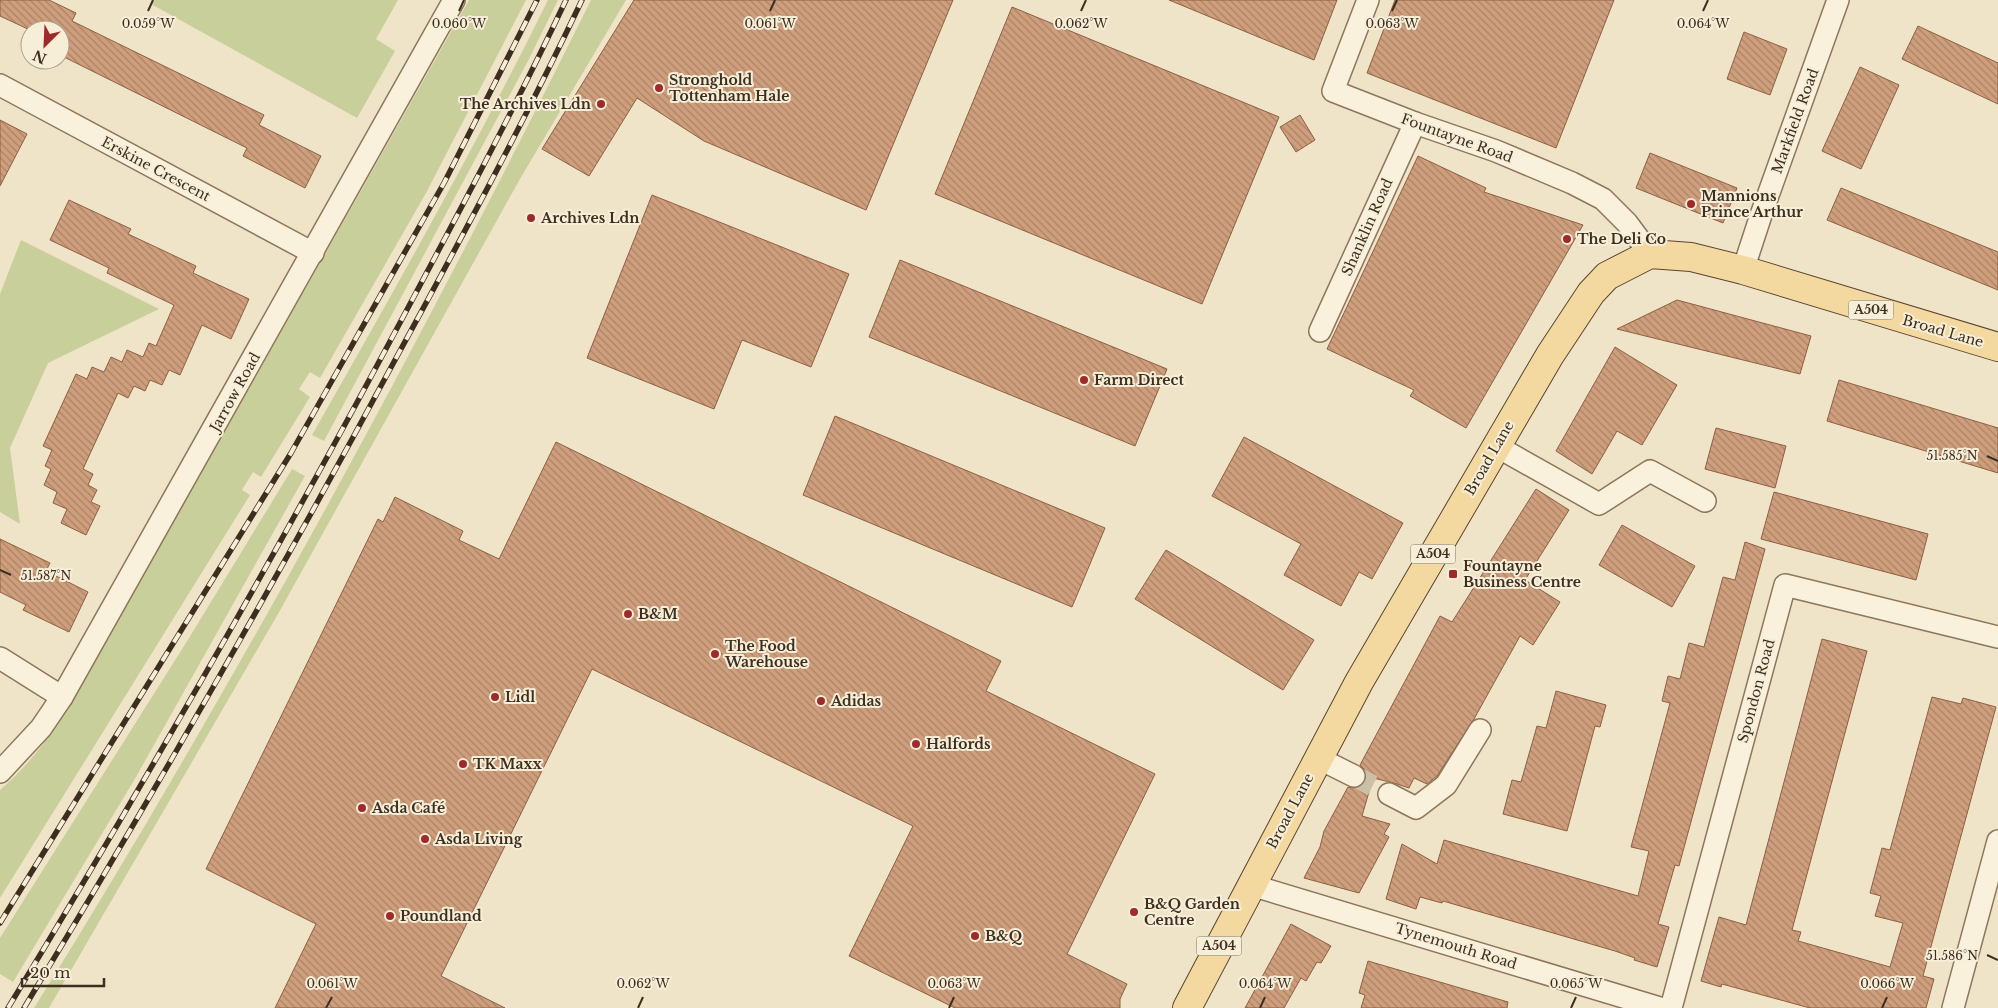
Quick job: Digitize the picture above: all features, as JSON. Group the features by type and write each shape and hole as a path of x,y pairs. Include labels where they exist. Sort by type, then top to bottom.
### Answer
{"main road":[{"name":"Broad Lane","path":"1187,1008 1359,682 1550,355 1591,293 1607,276 1650,254 1690,257 1744,270 1998,347"}],"street":[{"name":"Jarrow Road","path":"0,772 41,728 62,697 454,0"},
{"name":"Fountayne Road","path":"1368,0 1333,91 1415,123 1496,151 1572,183 1602,199 1627,223 1650,254"},
{"name":"Markfield Road","path":"1744,270 1838,0"},
{"name":"Erskine Crescent","path":"0,86 313,253"},
{"name":"Shanklin Road","path":"1320,331 1415,123"},
{"path":"1496,446 1599,504 1650,471 1705,502"},
{"name":"Spondon Road","path":"1671,1008 1785,585 1998,637"},
{"path":"0,658 62,697"},
{"path":"1388,794 1416,808 1446,785 1480,730"},
{"path":"1318,758 1354,776"},
{"path":"1953,1008 1998,841"},
{"name":"Tynemouth Road","path":"1251,885 1660,1008"}],"green space":[{"path":"153,0 398,0 376,39 395,51 357,118 151,4"},
{"path":"469,0 526,0 426,193 320,378 310,372 299,389 310,397 261,477 253,472 242,490 250,495 0,898 0,790 38,751 69,706"},
{"path":"548,0 558,0 529,59 324,441 312,435 463,165"},
{"path":"591,0 626,0 520,179 278,614 49,1008 34,1008 183,761 324,511 460,257"},
{"path":"21,240 159,309 48,363 10,448 20,524 0,512 0,294"},
{"path":"292,469 305,476 136,777 13,982 0,974 0,938 189,638"}],"building":[{"path":"0,0 49,0 76,13 72,21 264,115 259,125 321,156 305,188 243,156 247,148 70,60 70,20 20,20 20,25 0,16"},
{"path":"634,0 953,0 866,210 704,141 637,98 589,176 542,149"},
{"path":"1169,0 1337,0 1314,60"},
{"path":"1395,0 1614,0 1556,148 1367,73"},
{"path":"1012,7 1279,117 1202,304 935,194"},
{"path":"1918,26 1998,63 1998,104 1902,59"},
{"path":"1744,32 1787,49 1770,95 1727,79"},
{"path":"1860,67 1899,85 1861,169 1822,151"},
{"path":"1300,115 1315,140 1296,152 1280,127"},
{"path":"0,120 27,134 0,186"},
{"path":"1650,153 1737,188 1723,223 1636,188"},
{"path":"1418,156 1486,188 1484,192 1583,225 1466,428 1410,396 1414,390 1327,349"},
{"path":"1841,188 1998,252 1998,290 1827,220"},
{"path":"652,195 849,274 811,367 742,340 714,409 587,358"},
{"path":"69,200 131,229 128,234 196,266 193,273 249,299 231,339 202,325 180,375 169,370 162,385 150,380 145,391 134,386 128,398 118,393 83,469 93,474 88,485 97,490 91,502 100,506 86,535 61,523 67,509 53,503 57,492 44,485 51,469 45,466 52,450 43,446 76,374 87,379 92,367 104,372 111,357 122,362 127,350 143,357 149,343 156,346 174,305 107,273 109,268 50,240"},
{"path":"900,260 1167,369 1135,446 869,337"},
{"path":"1677,300 1811,336 1800,374 1617,329"},
{"path":"1615,347 1677,385 1642,445 1617,431 1592,474 1556,451"},
{"path":"1839,380 1998,428 1998,473 1827,421"},
{"path":"835,416 1105,528 1072,607 803,495"},
{"path":"1716,428 1786,446 1775,488 1705,469"},
{"path":"1244,437 1403,523 1372,579 1359,572 1341,606 1284,575 1301,544 1212,496"},
{"path":"556,442 1001,661 986,691 1155,774 1067,954 1127,984 1120,999 1120,1008 955,1008 849,956 913,826 592,669 441,976 505,1008 275,1008 316,924 206,869 378,519 383,522 395,497 463,531 459,540 499,559"},
{"path":"1536,489 1569,510 1525,580 1560,602 1533,645 1520,636 1474,719 1437,776 1427,784 1414,778 1409,788 1373,778 1362,816 1390,824 1384,834 1389,837 1359,893 1304,878 1320,847 1324,831 1348,787 1360,787 1365,782 1365,770 1360,765 1440,616 1452,622"},
{"path":"1774,492 1928,534 1916,580 1761,539"},
{"path":"1622,525 1695,566 1672,607 1599,565"},
{"path":"0,539 50,563 46,571 88,592 69,632 23,610 26,605 0,592"},
{"path":"1745,542 1765,549 1679,866 1675,865 1658,924 1669,927 1657,967 1634,960 1635,958 1615,951 1443,901 1442,903 1420,897 1416,909 1386,899 1402,844 1437,864 1444,840 1638,896 1649,851 1631,847 1670,703 1662,701 1668,676 1680,679 1689,643 1704,647 1723,577 1735,580"},
{"path":"1166,550 1314,640 1283,690 1135,599"},
{"path":"1822,639 1867,651 1792,930 1801,932 1798,941 1890,967 1903,923 1875,916 1881,896 1870,893 1882,848 1890,850 1932,697 1961,704 1963,698 1996,707 1923,976 1934,979 1926,1008 1810,1008 1722,984 1721,987 1701,981 1719,917 1746,925"},
{"path":"1556,691 1606,705 1600,727 1595,726 1567,831 1503,814 1512,780 1521,782 1537,726 1546,728"},
{"path":"1291,924 1331,946 1321,963 1317,962 1306,981 1301,978 1284,1008 1245,1008"},
{"path":"1368,961 1508,1002 1507,1008 1361,1008 1365,995 1359,993"}],"tunnel":[{"path":"1354,776 1389,794"}],"railway":[{"path":"0,923 291,453 444,183 537,0"},
{"path":"8,1008 110,838 307,494 465,200 527,81 566,0"},
{"path":"24,1008 120,848 305,524 491,181 582,0"}],"place":[{"name":"Stronghold Tottenham Hale","path":"659,88"},
{"name":"The Archives Ldn","path":"601,104"},
{"name":"Mannions Prince Arthur","path":"1691,204"},
{"name":"Archives Ldn","path":"531,218"},
{"name":"The Deli Co","path":"1567,239"},
{"name":"Farm Direct","path":"1084,380"},
{"name":"Fountayne Business Centre","path":"1453,574"},
{"name":"B&M","path":"628,614"},
{"name":"The Food Warehouse","path":"715,654"},
{"name":"Lidl","path":"495,697"},
{"name":"Adidas","path":"821,701"},
{"name":"Halfords","path":"916,744"},
{"name":"TK Maxx","path":"463,764"},
{"name":"Asda Café","path":"362,808"},
{"name":"Asda Living","path":"425,839"},
{"name":"B&Q Garden Centre","path":"1134,912"},
{"name":"Poundland","path":"390,916"},
{"name":"B&Q","path":"975,936"}]}
